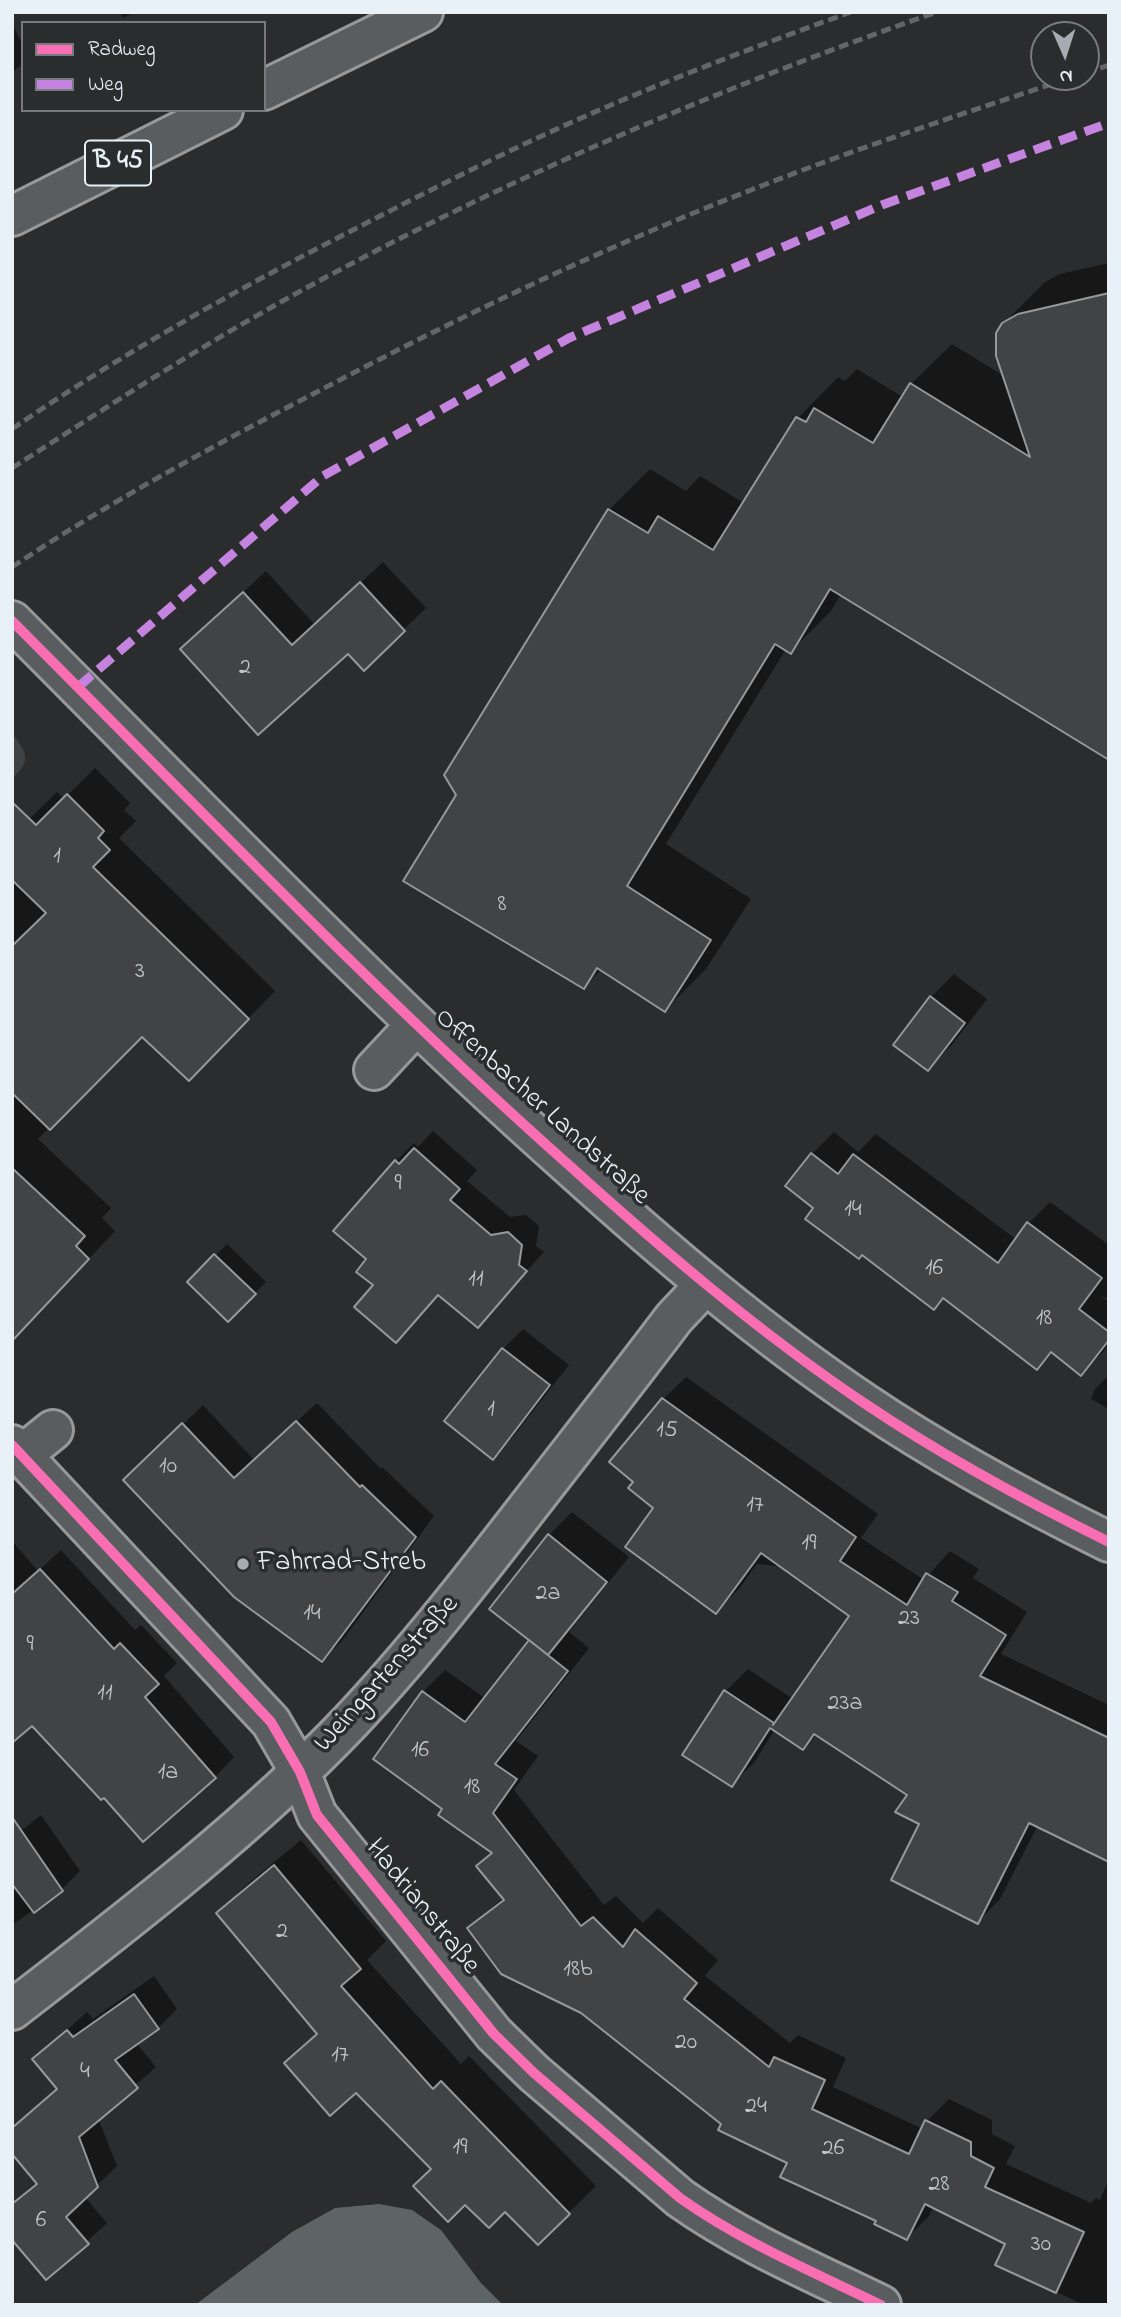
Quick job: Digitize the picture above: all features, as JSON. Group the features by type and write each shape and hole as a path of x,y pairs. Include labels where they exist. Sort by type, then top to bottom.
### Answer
{"street":[{"path":"266,89 423,12"},
{"name":"B 45","path":"12,216 219,112"},
{"name":"Offenbacher Landstraße","path":"12,621 416,1025 568,1165 706,1284 792,1352 866,1404 1008,1490 1109,1542"},
{"path":"374,1070 416,1025"},
{"name":"Weingartenstraße","path":"12,2010 94,1947 257,1811 300,1772 387,1681 439,1619 674,1318 706,1284"},
{"path":"17,1450 53,1430"},
{"name":"Hadrianstraße","path":"17,1450 271,1722 300,1772 317,1815 470,2006 515,2057 680,2198 708,2218 881,2305"}],"shaded area":[{"path":"12,733 24,752 25,762 12,778"},
{"path":"379,2204 412,2210 441,2230 481,2283 503,2305 195,2305 292,2232 335,2208"}],"building":[{"path":"1109,293 1109,760 830,589 791,654 775,644 627,886 711,940 665,1012 597,968 584,989 403,881 456,795 444,775 608,509 648,533 658,516 713,550 796,417 806,422 814,408 873,443 910,383 1030,457 996,356 996,333 1002,323 1018,314"},
{"path":"360,582 405,631 364,671 348,654 258,735 180,649 243,592 292,645"},
{"path":"67,794 104,831 98,838 110,850 93,867 249,1019 189,1081 142,1037 50,1130 12,1093 12,946 46,913 12,880 12,802 36,825"},
{"path":"930,996 965,1023 928,1071 893,1045"},
{"path":"414,1148 460,1189 450,1200 491,1235 508,1232 522,1245 519,1265 527,1271 478,1328 438,1295 396,1343 354,1307 373,1285 356,1272 366,1259 333,1231 395,1160 399,1164"},
{"path":"811,1153 838,1174 853,1154 998,1263 1027,1222 1102,1278 1079,1309 1109,1332 1109,1340 1081,1376 1051,1352 1037,1370 943,1298 934,1310 862,1255 859,1259 805,1219 813,1208 785,1186"},
{"path":"12,1168 85,1236 76,1246 89,1259 12,1341"},
{"path":"214,1254 256,1294 228,1322 187,1282"},
{"path":"502,1348 550,1385 493,1460 444,1421"},
{"path":"662,1398 856,1537 840,1561 907,1605 926,1573 958,1592 952,1601 1006,1635 980,1676 1109,1738 1109,1862 1029,1823 978,1924 891,1880 919,1824 895,1812 907,1795 814,1734 803,1750 770,1728 732,1787 682,1755 724,1690 774,1723 773,1725 849,1616 761,1553 716,1614 625,1547 653,1508 628,1488 633,1482 609,1462"},
{"path":"296,1421 360,1487 362,1485 416,1537 322,1662 234,1597 123,1480 182,1423 234,1478"},
{"path":"548,1534 607,1582 548,1655 489,1609"},
{"path":"40,1569 114,1649 120,1643 159,1684 145,1697 216,1778 143,1842 104,1798 101,1800 32,1726 12,1743 12,1594"},
{"path":"529,1640 568,1671 495,1764 517,1779 493,1813 581,1926 593,1917 623,1947 635,1929 697,1983 684,1999 769,2067 774,2057 825,2080 812,2109 909,2154 925,2120 971,2142 971,2156 994,2168 985,2187 1084,2232 1056,2293 995,2265 1005,2244 925,2204 907,2240 874,2224 876,2221 780,2177 787,2163 718,2130 721,2124 581,2013 501,1974 467,1928 504,1900 476,1866 492,1853 438,1815 442,1809 373,1759 422,1691 465,1722"},
{"path":"12,1817 63,1891 34,1913 12,1884"},
{"path":"274,1865 361,1969 341,1986 433,2089 441,2081 570,2214 538,2245 505,2212 489,2228 465,2205 448,2222 413,2186 431,2169 356,2093 330,2116 284,2063 317,2034 216,1913"},
{"path":"134,1994 159,2029 115,2060 138,2088 79,2137 98,2187 66,2217 89,2244 46,2280 12,2240 12,2204 37,2184 12,2154 12,2128 57,2089 32,2059 67,2030 73,2037"}],"railway":[{"path":"12,429 94,375 221,301 476,167 634,95 851,12"},
{"path":"12,468 239,326 432,222 682,109 937,12"},
{"path":"1100,68 1109,65"},
{"path":"12,567 85,520 198,455 366,366 529,286 695,212 911,131 1031,91"}],"marked path":[{"path":"78,687 323,476 569,338 882,205 1109,123"}],"cycle path":[{"path":"12,621 427,1035 677,1260 787,1348 893,1422 984,1477 1109,1542"},
{"path":"12,1445 271,1722 300,1772 317,1815 494,2034 534,2073 680,2198 728,2229 881,2305"}],"place":[{"name":"Fahrrad-Streb","path":"243,1564"}]}
